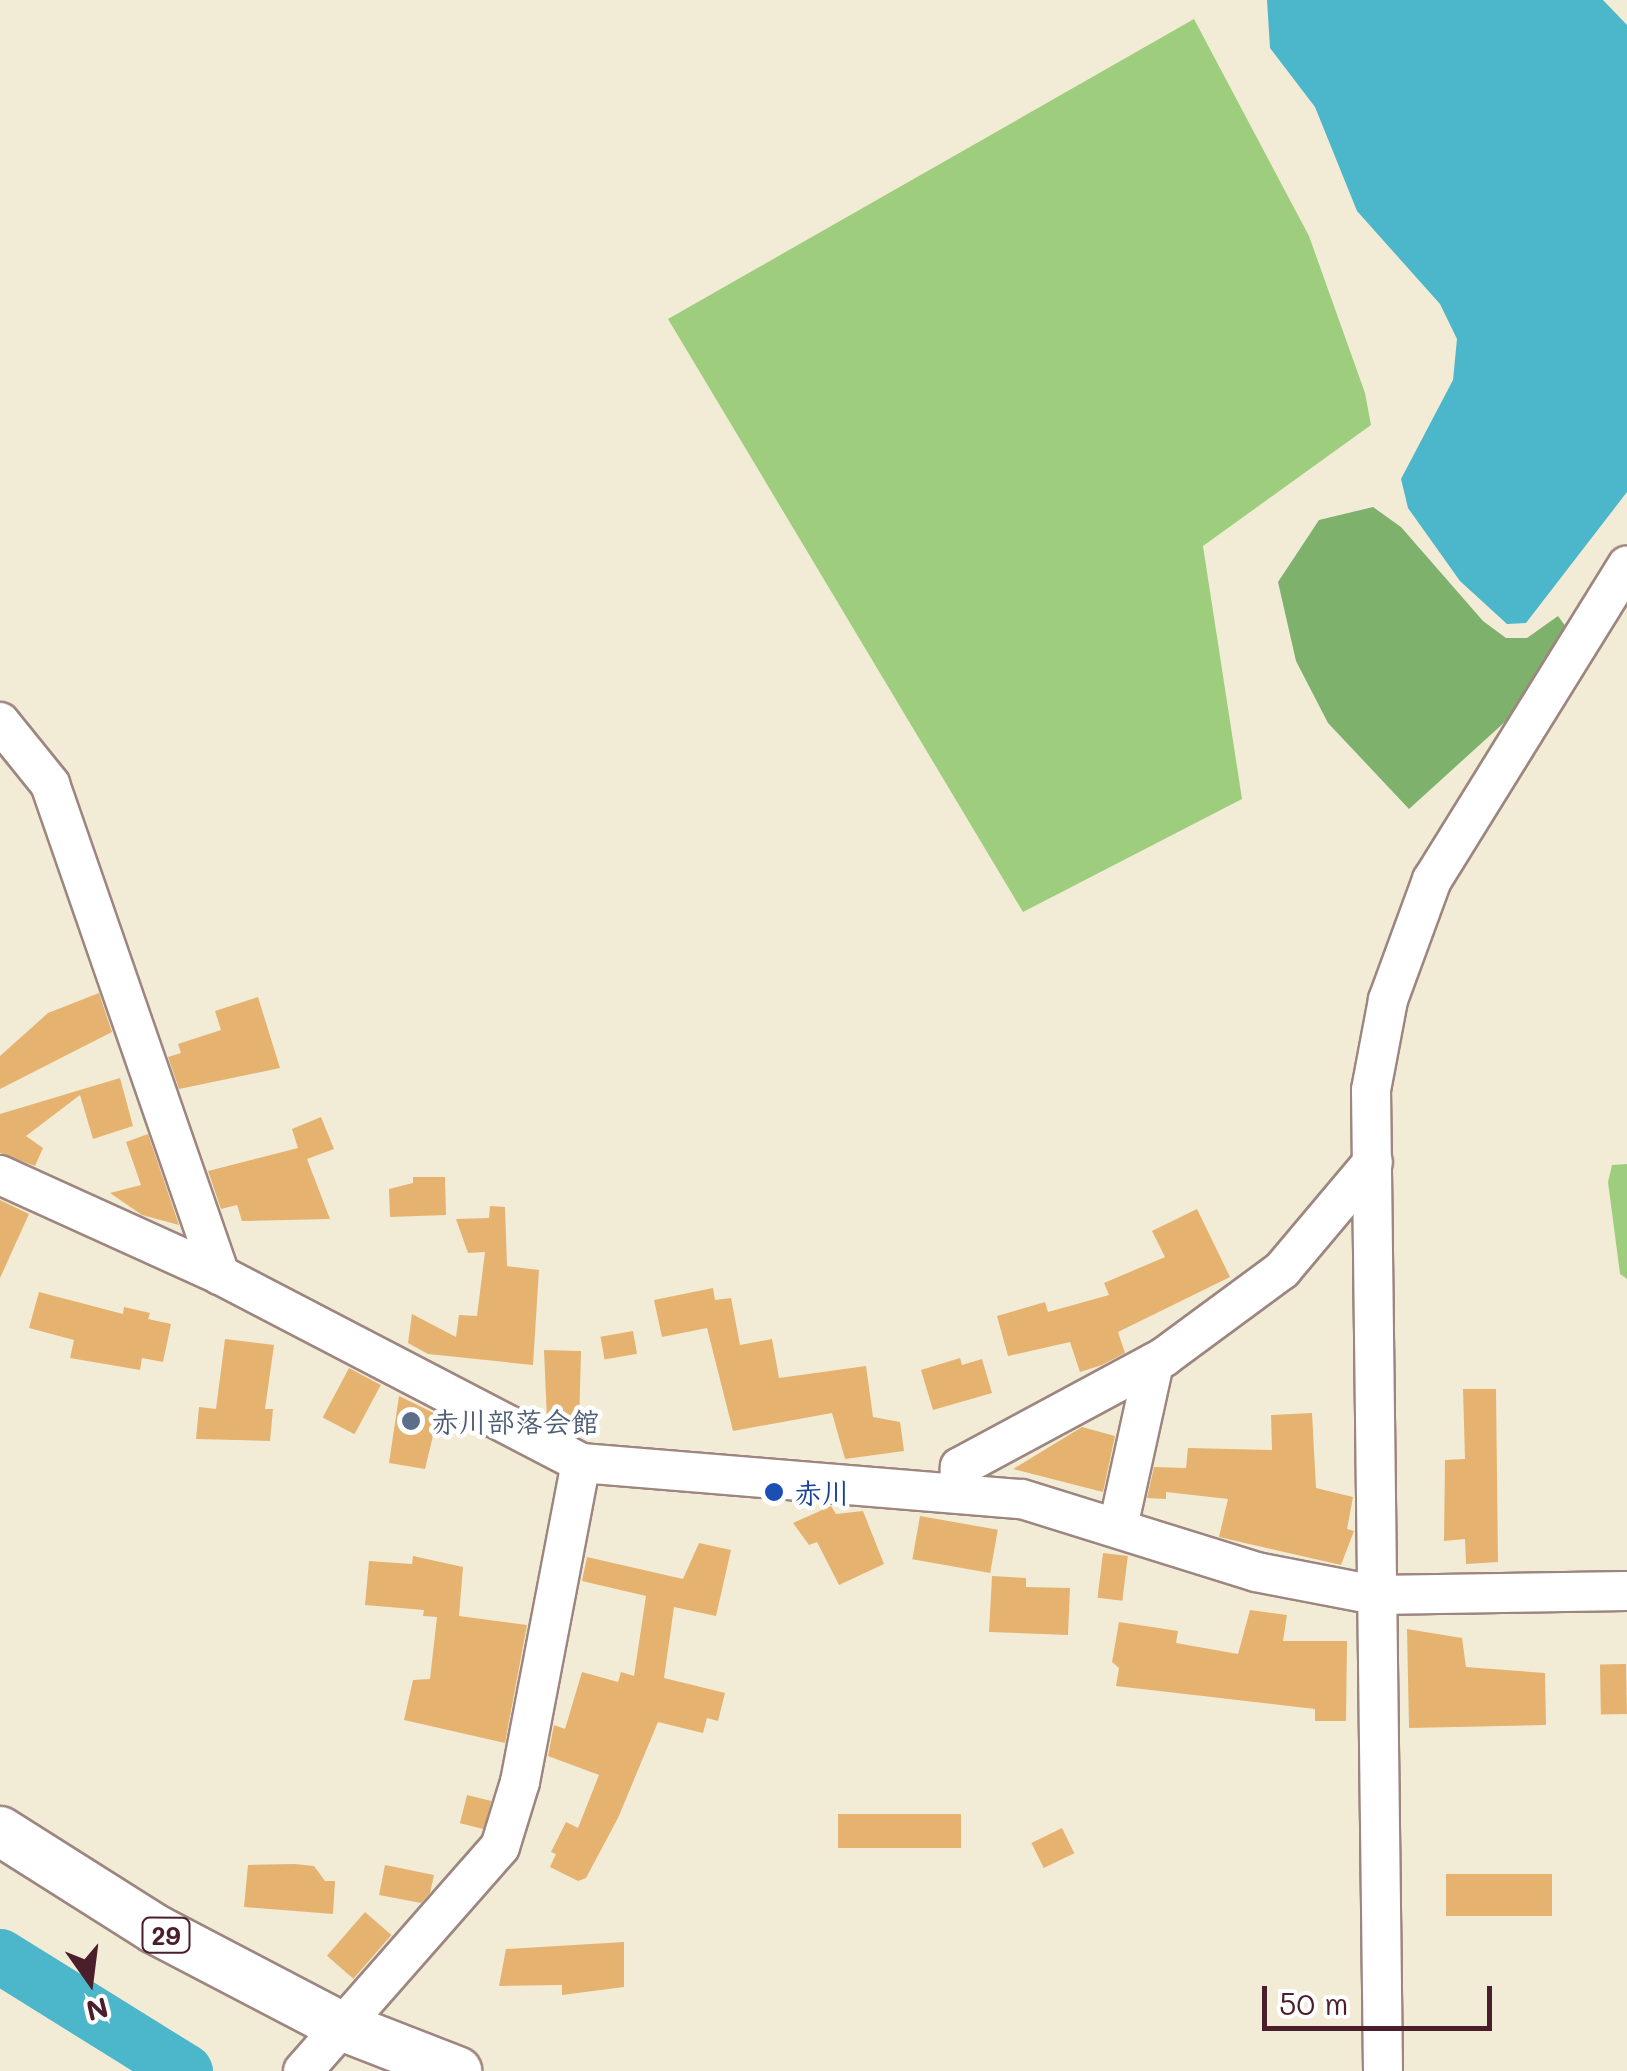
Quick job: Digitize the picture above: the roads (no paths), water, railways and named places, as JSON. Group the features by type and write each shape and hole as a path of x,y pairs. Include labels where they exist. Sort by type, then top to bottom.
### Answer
{"main road":[{"name":"29","path":"0,1831 155,1929 339,2026 457,2071"}],"street":[{"path":"1383,2071 1371,1090 1388,1000 1432,880 1627,565"},
{"path":"0,722 50,784 220,1275"},
{"path":"959,1490 960,1467 1154,1363 1282,1270 1373,1162"},
{"path":"0,1175 220,1275 581,1463 959,1490 1022,1499 1256,1572 1376,1595 1627,1591"},
{"path":"1118,1527 1154,1363"},
{"path":"303,2071 500,1847 516,1800 581,1463"}],"water":[{"path":"1267,0 1603,0 1627,25 1627,492 1526,623 1507,624 1460,581 1408,508 1401,479 1453,380 1457,339 1440,304 1357,211 1315,107 1270,48"}],"waterway":[{"path":"0,1956 185,2071"}],"place":[{"name":"赤川部落会館","path":"411,1421"},
{"name":"赤川","path":"774,1492"}]}
